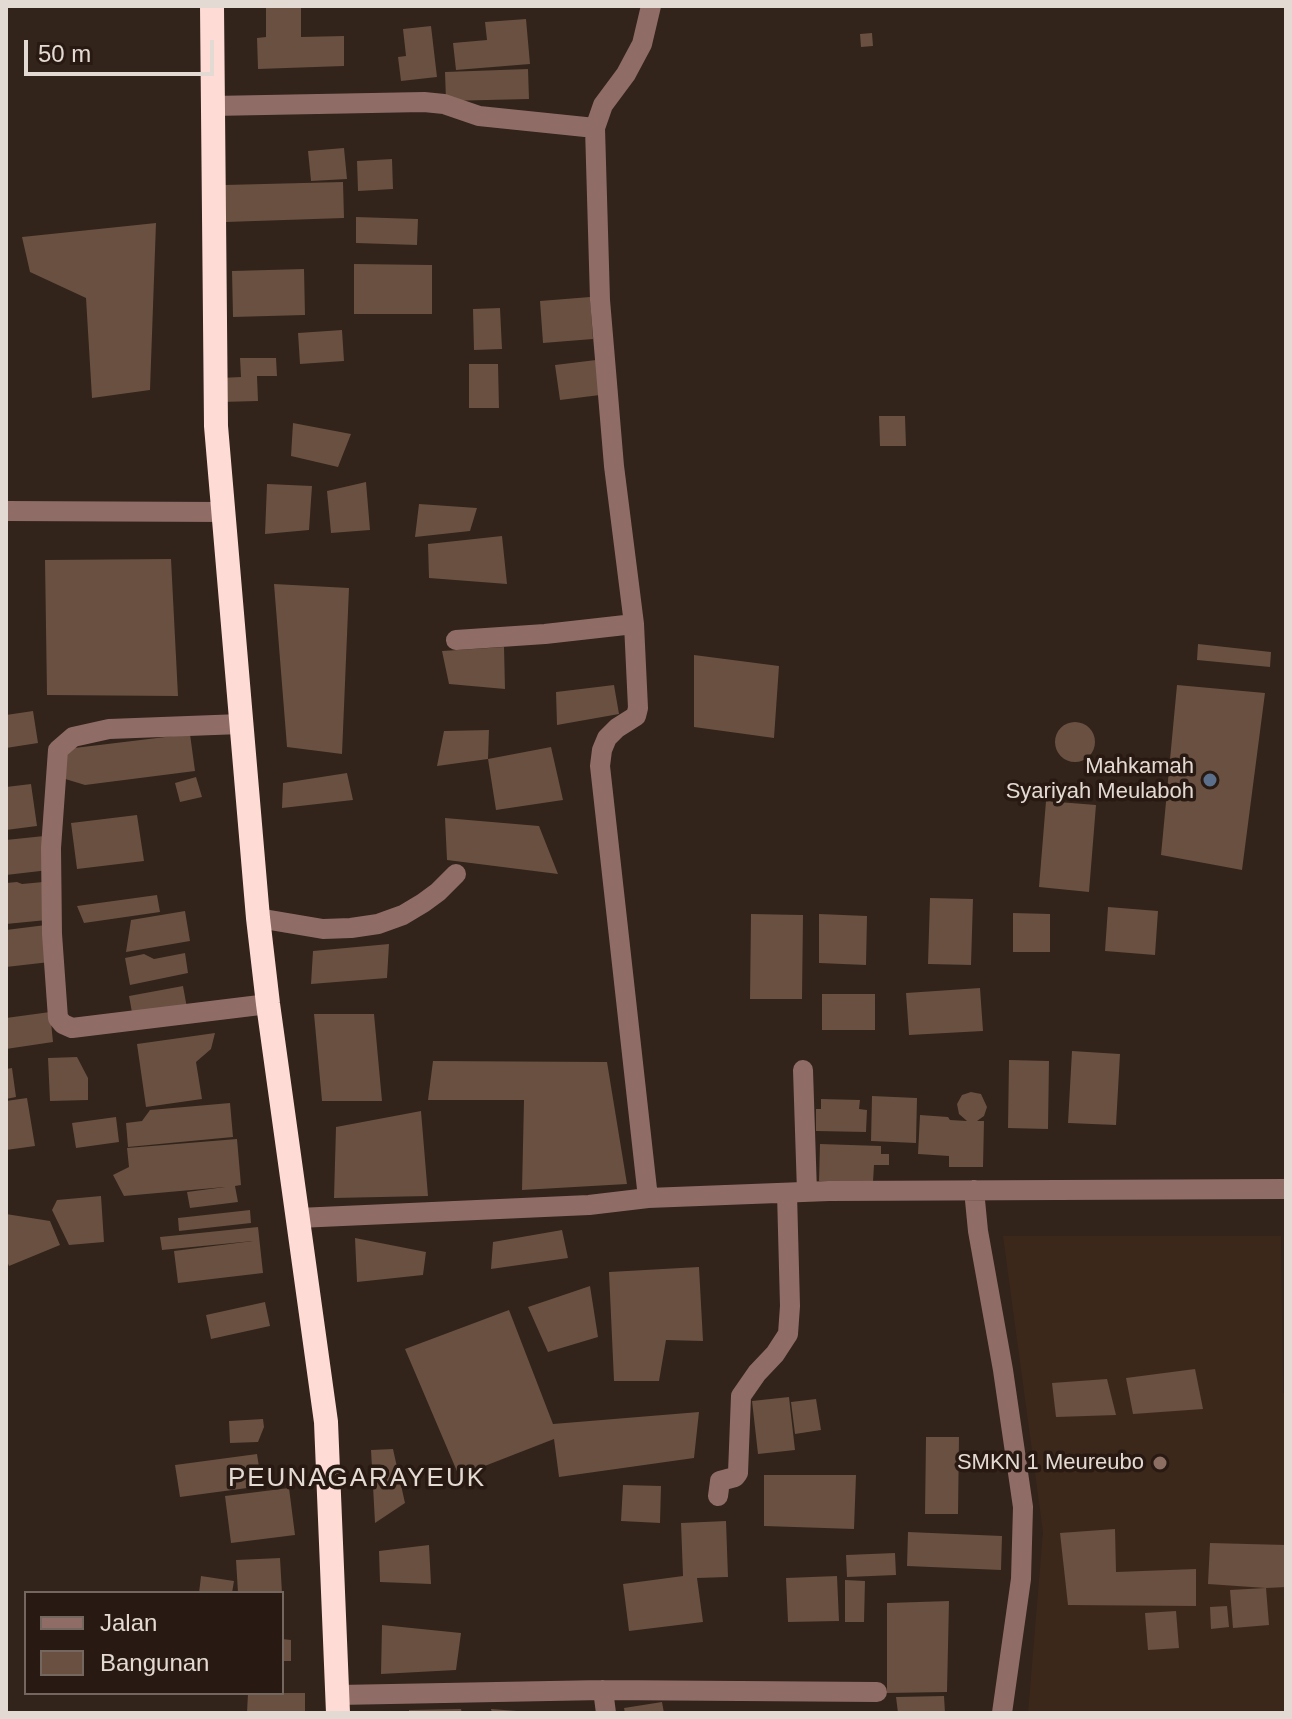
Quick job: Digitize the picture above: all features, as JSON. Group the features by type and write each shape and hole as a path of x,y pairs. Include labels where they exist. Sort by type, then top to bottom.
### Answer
{"highway":[{"path":"212,6 216,426 258,918 326,1422 338,1704"}],"street":[{"path":"648,1198 600,766 607,738 637,713 634,624 614,466 600,300 595,128 603,105 626,74 642,44 651,6"},
{"path":"212,106 424,102 444,104 479,116 595,128"},
{"path":"6,511 223,512"},
{"path":"456,640 634,624"},
{"path":"241,724 109,729 73,737 58,750 51,848 52,934 58,1018 72,1028 268,1004"},
{"path":"258,918 323,929 378,924 403,915 423,903 456,874"},
{"path":"718,1496 720,1481 735,1477 738,1473 741,1396 788,1334 789,1227 803,1070"},
{"path":"298,1218 589,1205 648,1198 1286,1189"},
{"path":"974,1195 1023,1507 1021,1579 1002,1713"},
{"path":"603,1690 606,1713"},
{"path":"338,1704 603,1690 877,1692"}],"shaded area":[{"name":"SMKN 1 Meureubo","path":"1003,1236 1281,1236 1283,1393 1286,1393 1286,1713 1028,1713 1043,1532"}],"building":[{"path":"266,6 301,8 301,37 344,36 344,66 258,69 257,38 266,37"},
{"path":"526,19 530,64 456,70 453,43 487,40 485,22"},
{"path":"431,26 437,77 401,81 398,57 406,56 403,29"},
{"path":"872,33 873,46 861,47 860,34"},
{"path":"528,69 529,99 446,101 445,72"},
{"path":"344,148 347,179 311,181 308,151"},
{"path":"392,159 393,189 358,191 357,161"},
{"path":"343,182 344,218 226,222 224,185"},
{"path":"356,217 418,219 417,245 356,243"},
{"path":"156,223 150,390 92,398 86,298 30,272 22,237"},
{"path":"354,264 432,265 432,314 354,314"},
{"path":"304,269 305,315 233,317 232,271"},
{"path":"590,297 593,339 543,343 540,301"},
{"path":"500,308 502,349 474,350 473,309"},
{"path":"342,330 344,361 300,364 298,333"},
{"path":"240,358 276,358 277,376 257,376 258,401 221,402 220,378 241,377"},
{"path":"596,360 600,395 560,400 555,365"},
{"path":"469,364 498,364 499,408 469,408"},
{"path":"879,416 905,416 906,446 880,446"},
{"path":"293,423 351,434 338,467 291,456"},
{"path":"366,482 370,530 331,533 327,491"},
{"path":"267,484 312,486 309,530 265,534"},
{"path":"419,504 477,508 470,531 415,537"},
{"path":"502,536 507,584 429,578 428,544"},
{"path":"171,559 178,696 47,695 45,560"},
{"path":"274,584 349,588 342,754 287,747"},
{"path":"1198,644 1271,652 1270,667 1197,660"},
{"path":"504,647 505,689 449,684 442,651"},
{"path":"694,655 779,666 774,738 694,727"},
{"path":"614,685 619,714 557,725 556,692"},
{"path":"1177,685 1265,693 1242,870 1161,855"},
{"path":"33,711 38,743 6,748 6,715"},
{"path":"1075,722 1089,728 1095,742 1089,756 1075,762 1061,756 1055,742 1061,728"},
{"path":"489,730 488,759 437,766 444,731"},
{"path":"190,734 195,771 85,785 62,778 58,750"},
{"path":"551,747 563,800 496,810 488,759"},
{"path":"347,773 353,800 282,808 283,783"},
{"path":"196,777 202,797 180,802 175,783"},
{"path":"31,784 37,826 6,830 6,787"},
{"path":"1046,801 1096,805 1089,892 1039,887"},
{"path":"137,815 144,861 77,869 71,823"},
{"path":"445,818 539,826 558,874 447,860"},
{"path":"44,836 49,870 6,875 6,840"},
{"path":"43,882 47,920 6,924 6,883"},
{"path":"157,895 160,912 84,923 77,906"},
{"path":"930,898 973,899 971,965 928,964"},
{"path":"1108,907 1158,911 1155,955 1105,951"},
{"path":"185,911 190,941 126,952 131,920"},
{"path":"1013,913 1050,914 1050,952 1013,952"},
{"path":"751,914 803,915 802,999 750,999"},
{"path":"819,914 867,916 866,965 819,963"},
{"path":"46,925 50,962 6,967 6,930"},
{"path":"389,944 387,978 311,984 313,951"},
{"path":"185,953 188,973 130,985 125,958 144,954 154,959"},
{"path":"183,986 187,1008 133,1018 129,996"},
{"path":"980,988 983,1031 909,1035 906,993"},
{"path":"822,994 875,994 875,1030 822,1030"},
{"path":"50,1012 53,1042 6,1049 6,1018"},
{"path":"314,1014 374,1014 382,1101 322,1101"},
{"path":"215,1033 211,1049 196,1062 202,1099 146,1107 137,1044"},
{"path":"1072,1051 1120,1054 1116,1125 1068,1123"},
{"path":"77,1057 88,1078 88,1100 50,1101 48,1058"},
{"path":"1009,1060 1049,1061 1048,1129 1008,1128"},
{"path":"433,1061 607,1062 627,1184 522,1190 524,1100 428,1100"},
{"path":"12,1068 16,1097 6,1099 6,1069"},
{"path":"971,1092 981,1094 987,1107 984,1116 977,1121 984,1121 983,1167 949,1167 949,1156 918,1154 920,1115 967,1121 959,1114 957,1104 962,1095"},
{"path":"872,1096 917,1098 916,1143 871,1141"},
{"path":"27,1098 35,1146 6,1150 6,1101"},
{"path":"821,1099 860,1100 859,1109 867,1110 866,1132 816,1131 816,1109 821,1109"},
{"path":"230,1103 233,1137 128,1147 126,1123 142,1121 150,1110"},
{"path":"421,1111 428,1196 334,1198 336,1127"},
{"path":"116,1117 119,1142 76,1148 72,1123"},
{"path":"237,1139 241,1185 235,1186 238,1202 190,1208 187,1192 225,1187 124,1196 113,1175 129,1167 127,1148"},
{"path":"820,1144 881,1146 881,1154 889,1154 889,1165 874,1165 873,1182 819,1181"},
{"path":"101,1196 104,1242 69,1245 52,1210 57,1200"},
{"path":"250,1210 251,1223 179,1231 178,1218"},
{"path":"6,1214 50,1221 60,1245 9,1266 6,1259"},
{"path":"258,1227 263,1273 178,1283 174,1251 253,1241 162,1250 160,1237"},
{"path":"562,1230 568,1258 491,1269 493,1242"},
{"path":"355,1238 426,1252 423,1275 357,1282"},
{"path":"699,1267 703,1341 666,1340 659,1381 614,1381 609,1272"},
{"path":"590,1286 598,1337 548,1352 528,1307"},
{"path":"265,1302 270,1326 211,1339 206,1315"},
{"path":"509,1310 553,1424 699,1412 694,1458 559,1477 554,1439 459,1476 405,1349"},
{"path":"1195,1369 1203,1409 1133,1414 1126,1378"},
{"path":"1107,1379 1116,1415 1056,1417 1052,1383"},
{"path":"789,1397 795,1450 758,1454 752,1401"},
{"path":"816,1399 821,1430 795,1434 791,1402"},
{"path":"263,1419 264,1427 258,1442 230,1443 229,1421"},
{"path":"926,1437 959,1437 958,1514 925,1514"},
{"path":"393,1449 405,1503 375,1523 371,1450"},
{"path":"257,1454 262,1486 180,1497 175,1465"},
{"path":"764,1475 856,1475 854,1529 764,1526"},
{"path":"623,1485 661,1486 660,1523 621,1521"},
{"path":"289,1488 295,1535 231,1543 225,1496"},
{"path":"726,1521 728,1577 697,1578 703,1622 629,1631 623,1584 683,1576 681,1523"},
{"path":"1115,1529 1116,1572 1196,1569 1196,1606 1068,1605 1060,1533"},
{"path":"908,1532 1002,1536 1001,1570 907,1566"},
{"path":"1210,1543 1286,1545 1286,1587 1208,1584"},
{"path":"429,1545 431,1584 380,1582 379,1551"},
{"path":"895,1553 896,1575 847,1577 846,1555"},
{"path":"280,1558 282,1591 238,1591 236,1560"},
{"path":"201,1576 234,1581 232,1591 199,1591"},
{"path":"837,1576 839,1621 788,1622 786,1578"},
{"path":"845,1580 865,1581 864,1622 845,1622"},
{"path":"1266,1588 1269,1625 1233,1628 1230,1590"},
{"path":"949,1601 947,1692 887,1693 887,1603"},
{"path":"1227,1606 1229,1627 1211,1629 1210,1607"},
{"path":"1176,1611 1179,1648 1148,1650 1145,1613"},
{"path":"382,1625 461,1633 456,1670 381,1674"},
{"path":"284,1639 291,1640 291,1661 284,1661"},
{"path":"305,1693 305,1713 247,1713 248,1695"},
{"path":"944,1696 945,1713 898,1713 896,1697"},
{"path":"662,1702 664,1713 625,1713 624,1708"},
{"path":"461,1709 462,1713 409,1713 409,1710"},
{"path":"491,1709 517,1711 517,1713 492,1713"}],"place":[{"name":"Mahkamah Syariyah Meulaboh","path":"1210,780"},
{"name":"SMKN 1 Meureubo","path":"1160,1463"}],"district":[{"name":"PEUNAGARAYEUK","path":"357,1479"}]}
